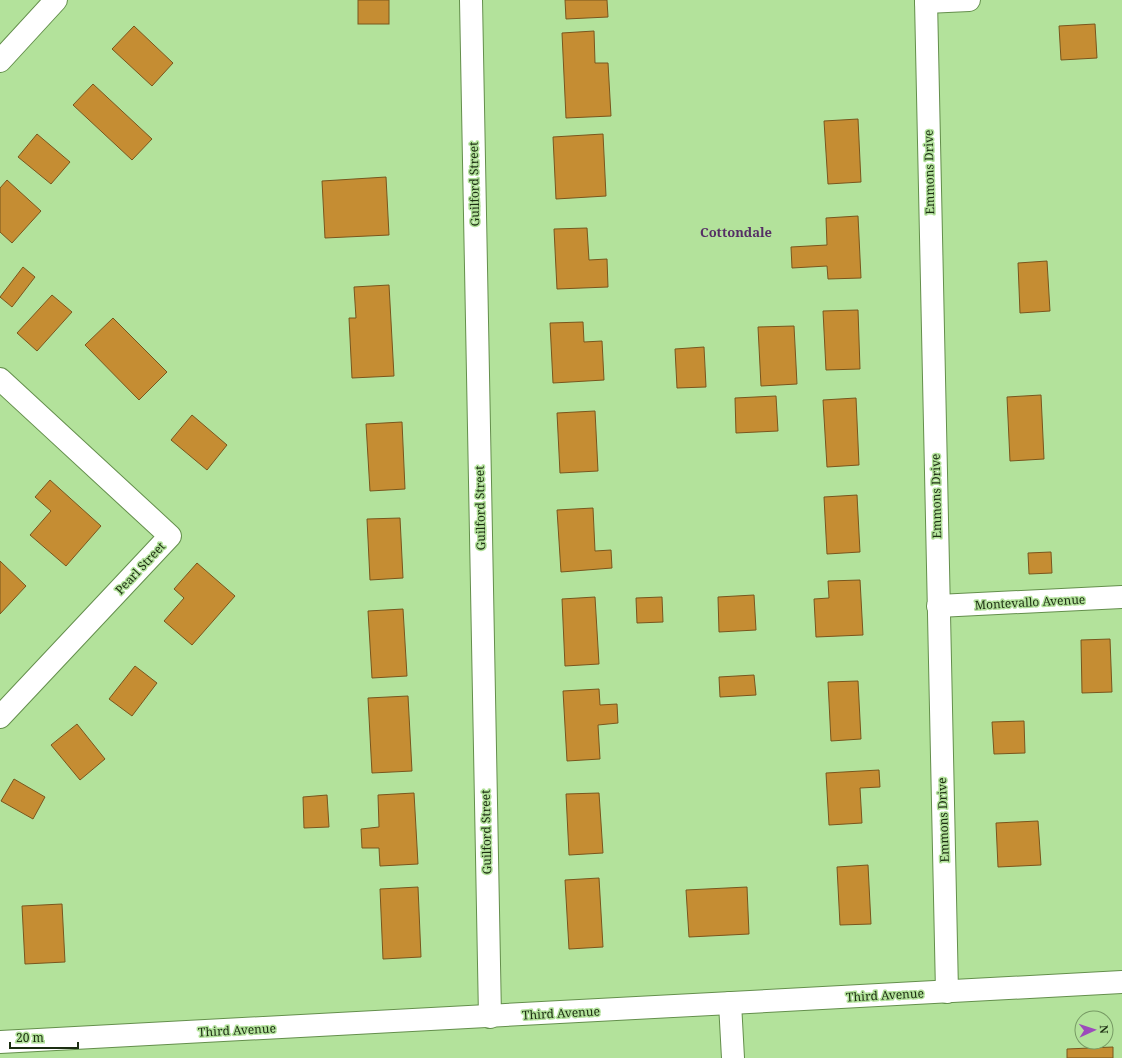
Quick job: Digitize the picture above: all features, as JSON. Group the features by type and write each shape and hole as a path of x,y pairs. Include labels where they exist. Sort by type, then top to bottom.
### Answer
{"street":[{"path":"0,61 56,0"},
{"name":"Guilford Street","path":"471,0 490,1017"},
{"path":"926,1 969,0"},
{"name":"Emmons Drive","path":"926,1 947,992"},
{"name":"Pearl Street","path":"0,379 170,536 0,717"},
{"name":"Montevallo Avenue","path":"938,606 1122,597"},
{"name":"Third Avenue","path":"0,1042 490,1017 1122,982"},
{"path":"730,1003 733,1058"}],"building":[{"path":"358,0 389,0 389,24 358,24"},
{"path":"565,0 607,0 608,17 566,19"},
{"path":"1095,24 1097,58 1061,60 1059,26"},
{"path":"134,26 173,63 152,86 112,49"},
{"path":"594,31 595,63 608,63 611,116 566,118 562,33"},
{"path":"93,84 152,139 132,160 73,105"},
{"path":"858,119 861,182 828,184 824,121"},
{"path":"37,134 70,162 51,184 18,157"},
{"path":"603,134 606,196 556,199 553,137"},
{"path":"386,177 389,235 325,238 322,181"},
{"path":"7,180 41,211 12,243 0,232 0,188"},
{"path":"858,216 861,278 828,279 827,266 792,268 791,247 827,245 826,218"},
{"path":"587,228 589,260 607,259 608,287 557,289 554,229"},
{"path":"1047,261 1050,311 1020,313 1018,263"},
{"path":"23,267 35,277 12,307 0,297"},
{"path":"389,285 394,376 352,378 349,318 356,318 354,287"},
{"path":"52,295 72,312 37,351 17,333"},
{"path":"858,310 860,369 826,370 823,311"},
{"path":"113,318 167,372 139,400 85,345"},
{"path":"583,322 584,342 602,341 604,380 553,383 550,323"},
{"path":"794,326 797,384 761,386 758,327"},
{"path":"704,347 706,387 677,388 675,349"},
{"path":"1041,395 1044,459 1010,461 1007,397"},
{"path":"776,396 778,431 736,433 735,398"},
{"path":"856,398 859,465 827,467 823,400"},
{"path":"595,411 598,471 560,473 557,413"},
{"path":"192,415 227,445 207,470 171,440"},
{"path":"402,422 405,489 370,491 366,424"},
{"path":"50,480 101,526 66,566 30,535 51,511 35,497"},
{"path":"857,495 860,552 827,554 824,497"},
{"path":"593,508 595,551 611,550 612,568 561,572 557,510"},
{"path":"400,518 403,578 370,580 367,519"},
{"path":"1051,552 1052,573 1029,574 1028,553"},
{"path":"0,561 26,586 0,614"},
{"path":"197,563 235,596 192,645 164,621 184,598 174,589"},
{"path":"860,580 863,635 816,637 814,599 829,598 828,581"},
{"path":"754,595 756,630 719,632 718,597"},
{"path":"595,597 599,664 565,666 562,599"},
{"path":"662,597 663,622 637,623 636,598"},
{"path":"403,609 407,676 372,678 368,611"},
{"path":"1110,639 1112,692 1082,693 1081,640"},
{"path":"135,666 157,683 132,716 109,699"},
{"path":"754,675 756,695 720,697 719,677"},
{"path":"858,681 861,739 831,741 828,682"},
{"path":"599,689 600,705 617,704 618,723 598,725 600,759 567,761 563,691"},
{"path":"408,696 412,771 372,773 368,698"},
{"path":"1024,721 1025,753 994,754 992,722"},
{"path":"77,724 105,759 80,780 51,745"},
{"path":"879,770 880,787 860,788 862,823 829,825 826,773"},
{"path":"14,779 45,797 33,819 1,801"},
{"path":"414,793 418,864 380,866 379,848 362,848 361,829 379,827 378,795"},
{"path":"599,793 603,853 569,855 566,794"},
{"path":"327,795 329,827 304,828 303,797"},
{"path":"1038,821 1041,865 998,867 996,823"},
{"path":"868,865 871,924 840,925 837,867"},
{"path":"599,878 603,947 569,949 565,880"},
{"path":"418,887 421,957 383,959 380,889"},
{"path":"747,887 749,934 689,937 686,890"},
{"path":"62,904 65,962 25,964 22,906"},
{"path":"1067,1049 1113,1050 1113,1058 1067,1058"}],"district":[{"name":"Cottondale","path":"736,232"}]}
